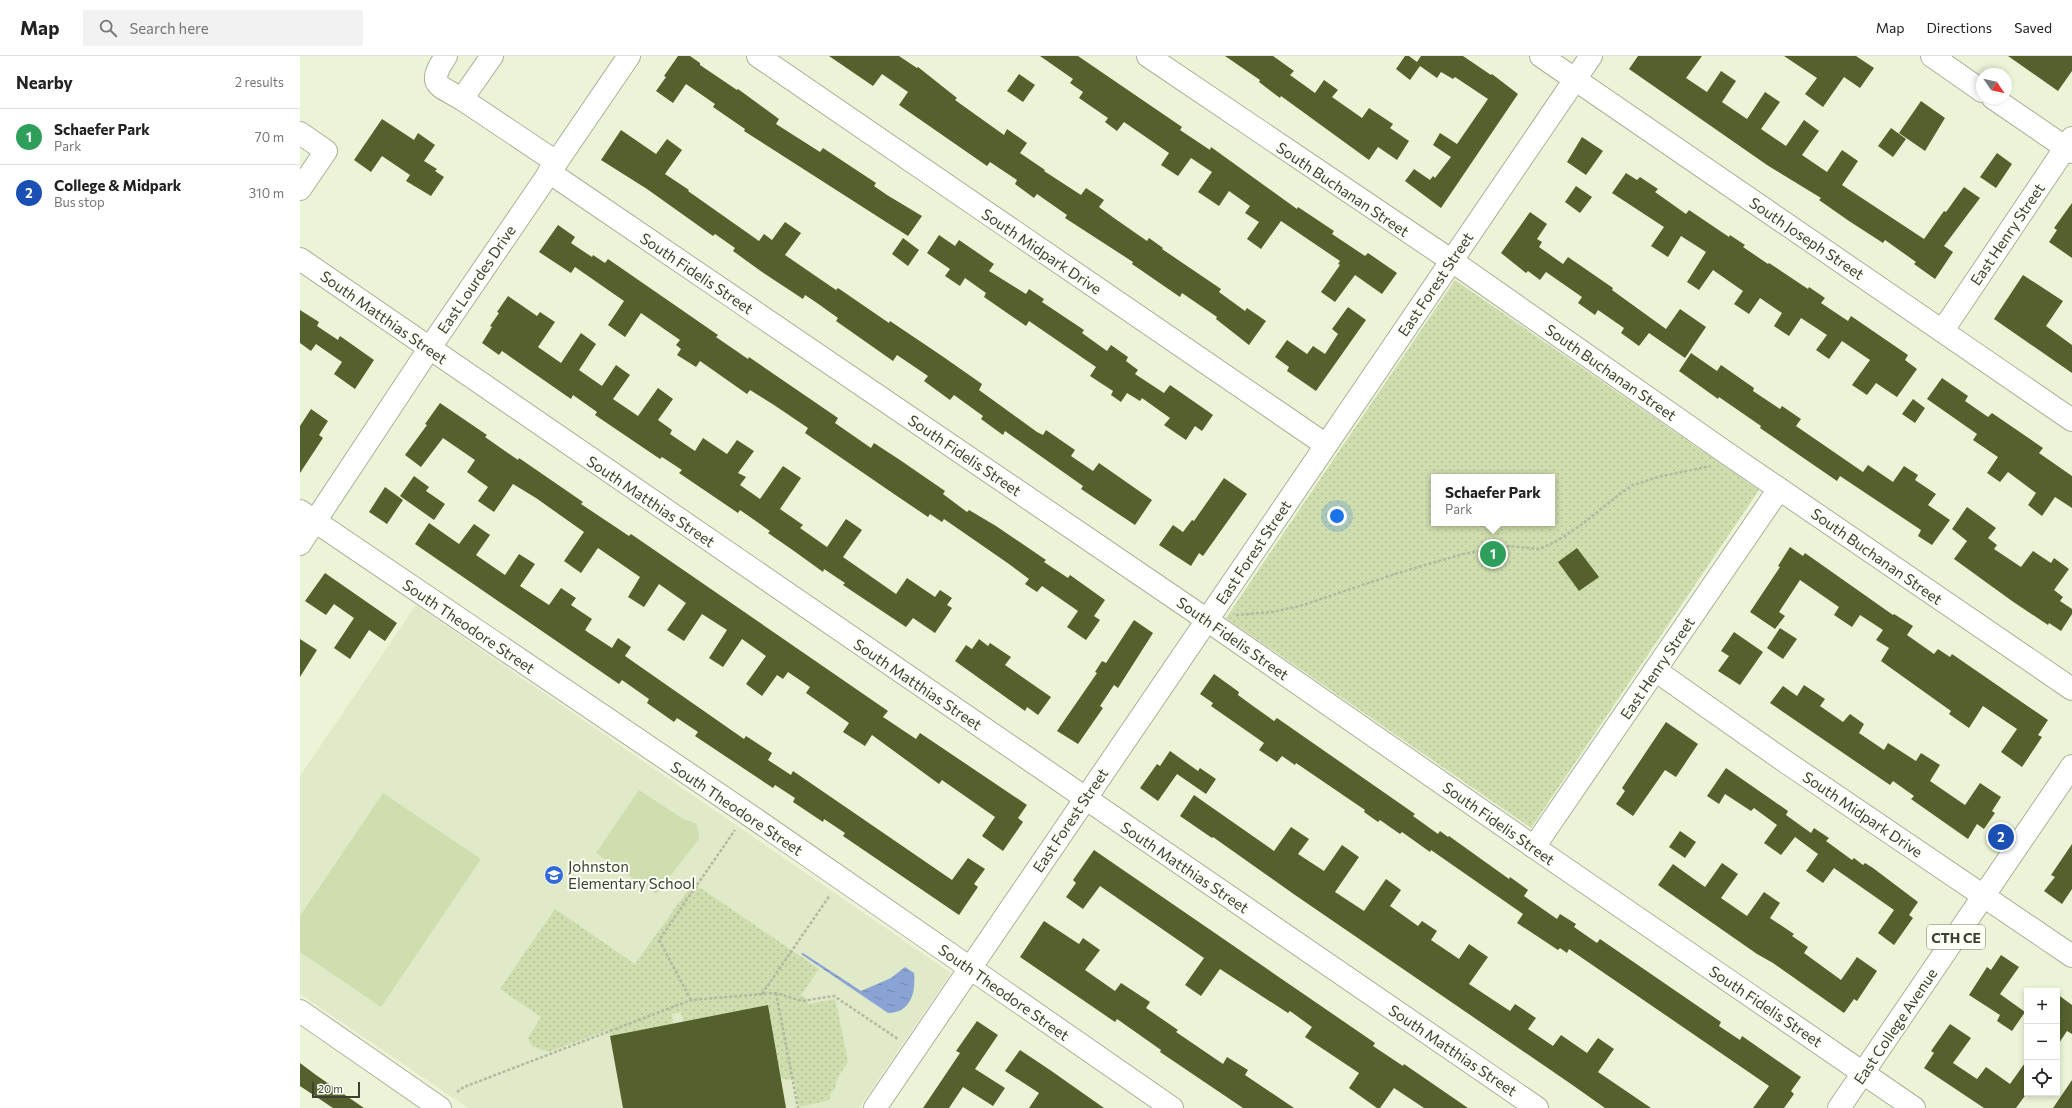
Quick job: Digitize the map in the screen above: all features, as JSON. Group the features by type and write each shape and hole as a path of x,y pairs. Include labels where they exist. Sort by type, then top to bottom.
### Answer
{"street":[{"name":"South Fidelis Street","path":"446,56 434,76 435,81 439,86 462,99 553,167 1534,848 1914,1108"},
{"path":"462,99 492,56"},
{"name":"East Lourdes Drive","path":"300,544 307,516 429,349 629,56"},
{"name":"South Midpark Drive","path":"758,56 1326,445"},
{"name":"South Buchanan Street","path":"1148,56 1452,261 1728,454 2072,689"},
{"name":"South Joseph Street","path":"1541,56 1943,330 2072,420"},
{"name":"East Forest Street","path":"875,1108 1591,56"},
{"path":"1932,56 1976,87"},
{"path":"2003,104 2070,146"},
{"path":"300,133 326,151 300,189"},
{"name":"East Henry Street","path":"1943,330 2070,146"},
{"name":"South Matthias Street","path":"300,259 1085,798 1523,1104"},
{"name":"East Henry Street","path":"1534,848 1779,489"},
{"name":"South Theodore Street","path":"307,516 758,821 1172,1108"},
{"name":"South Midpark Drive","path":"1655,670 2072,956"},
{"name":"East College Avenue","path":"1839,1108 2072,766"},
{"path":"300,1011 440,1108"}],"path":[{"path":"1236,615 1272,612 1300,606 1398,573 1463,554 1510,546 1539,549 1557,541 1581,525 1620,492 1633,485 1662,476 1711,466 1728,454"},
{"path":"691,1000 659,940 735,830"},
{"path":"762,994 830,895"},
{"path":"457,1092 691,1000 776,992 802,1001 834,996 898,1039"},
{"path":"776,992 798,1108"}],"shaded area":[{"path":"1455,280 1759,490 1531,828 1226,618"},
{"name":"Johnston Elementary School","path":"416,605 951,973 859,1108 468,1108 300,994 300,776"},
{"path":"639,790 683,819 697,824 699,839 656,894 596,853"},
{"path":"383,793 481,859 381,1007 300,952 300,916"},
{"path":"693,883 819,969 801,995 807,999 808,1004 834,999 836,1002 848,1062 838,1077 834,1090 830,1094 830,1100 799,1107 794,1079 787,1080 781,1078 768,1005 683,1022 681,1012 672,1014 673,1024 610,1036 608,1030 548,1052 532,1046 528,1038 541,1017 500,989 555,909 635,964"}],"water":[{"path":"803,953 861,991 891,978 905,967 914,973 913,994 907,1005 902,1009 896,1012 888,1013 801,954"}],"building":[{"path":"678,56 690,56 700,63 700,65 737,90 738,89 779,119 776,124 820,152 823,148 876,183 874,186 887,195 922,216 908,236 744,131 745,129 713,107 715,104 686,84 673,103 656,91 666,77 664,76"},
{"path":"829,56 899,56 917,68 918,67 957,98 955,100 1004,135 1007,129 1027,143 1020,153 1045,170 1044,171 1081,195 1086,188 1104,200 1099,207 1147,241 1149,238 1163,248 1162,249 1221,289 1219,292 1245,311 1247,308 1266,321 1249,345 1216,319 1217,317 1182,293 1180,297 1132,264 1133,262 1065,218 1067,215 1037,194 1034,198 1015,184 1017,180 990,162 987,166 899,105 908,92 882,74 873,86"},
{"path":"1040,56 1078,56 1182,127 1180,130 1210,150 1211,147 1297,209 1298,207 1334,231 1332,234 1365,256 1368,253 1397,273 1382,294 1355,275 1335,302 1321,292 1340,265 1338,264 1340,261 1281,221 1261,249 1247,239 1259,222 1245,213 1250,206 1229,191 1219,206 1198,192 1212,172 1191,158 1178,176 1161,165 1169,153 1124,122 1117,131 1105,122 1108,118 1079,98 1083,92 1070,83 1073,79"},
{"path":"1225,56 1273,56 1294,71 1290,75 1315,93 1324,80 1338,90 1332,97 1362,118 1369,108 1393,124 1390,128 1409,141 1397,160 1378,147 1369,160 1281,96 1280,98 1259,82 1260,80"},
{"path":"1405,56 1409,56 1417,62 1421,56 1463,56 1491,75 1492,74 1518,94 1441,208 1405,181 1414,169 1430,180 1433,176 1435,178 1451,157 1433,145 1440,133 1457,144 1488,99 1455,77 1453,79 1441,72 1437,78 1420,66 1410,80 1396,69"},
{"path":"1638,56 1702,56 1686,78 1707,92 1721,71 1736,81 1722,102 1747,119 1765,92 1780,102 1761,129 1786,146 1804,120 1819,131 1802,155 1827,172 1842,150 1858,161 1842,185 1924,239 1944,211 1946,212 1964,187 1980,198 1944,246 1953,252 1935,279 1914,264 1916,262 1885,240 1883,243 1849,221 1819,200 1821,198 1767,165 1629,69"},
{"path":"1784,56 1856,56 1874,68 1860,88 1844,77 1823,107 1805,94 1817,78"},
{"path":"2008,56 2072,56 2072,71 2058,91"},
{"path":"1019,74 1035,85 1023,102 1007,91"},
{"path":"1921,101 1945,118 1925,151 1899,133"},
{"path":"382,119 414,140 418,133 435,145 424,161 437,169 435,171 444,177 431,196 406,181 410,175 382,156 371,172 354,160"},
{"path":"1891,128 1906,139 1893,157 1878,146"},
{"path":"621,130 656,154 667,139 682,150 665,174 759,241 764,234 772,240 785,222 801,233 785,255 836,290 838,288 889,323 890,321 982,384 979,390 1037,432 1043,435 1046,430 1075,450 1071,456 1093,471 1099,463 1152,500 1135,525 1081,489 1083,486 1005,431 1003,435 981,419 983,416 954,395 950,400 924,381 928,376 897,355 893,361 836,321 838,318 817,303 805,295 803,299 762,272 733,251 735,248 715,234 713,236 647,189 601,160"},
{"path":"1582,137 1603,151 1586,175 1567,162"},
{"path":"1997,153 2012,164 1996,188 1980,177"},
{"path":"1626,173 1637,180 1640,177 1658,189 1655,192 1686,214 1689,210 1729,237 1730,235 1745,245 1743,247 1768,264 1769,263 1808,289 1809,287 1825,298 1821,303 1848,321 1851,316 1908,355 1905,360 1917,369 1897,397 1876,383 1867,395 1852,385 1870,360 1842,341 1829,359 1816,350 1827,335 1801,318 1789,336 1774,326 1782,313 1760,298 1749,314 1734,304 1743,291 1713,270 1699,290 1687,282 1706,252 1681,236 1668,257 1651,246 1664,227 1612,193"},
{"path":"1576,186 1592,197 1580,213 1565,202"},
{"path":"2072,203 2072,258 2049,242 2057,230 2054,228"},
{"path":"1530,212 1547,224 1537,239 1542,242 1539,247 1563,264 1568,257 1613,288 1612,290 1666,329 1680,309 1706,327 1685,358 1649,333 1639,346 1621,333 1624,328 1598,310 1595,315 1578,303 1582,297 1546,272 1540,280 1528,271 1526,273 1501,253"},
{"path":"558,225 575,237 571,243 592,257 593,255 605,263 608,259 718,335 716,337 748,359 749,357 838,418 835,423 871,448 874,443 945,491 943,494 967,512 969,510 996,526 1046,560 1044,562 1068,578 1070,575 1105,600 1094,616 1100,620 1086,640 1067,627 1078,611 1042,586 1037,592 1025,584 1029,579 1009,564 944,519 942,522 930,514 928,517 894,494 805,433 808,428 774,405 750,390 747,394 700,361 696,367 677,355 681,349 676,345 680,340 641,313 625,337 608,325 624,301 575,267 571,273 539,252"},
{"path":"939,235 955,246 959,240 994,264 989,271 1026,294 1029,289 1044,299 1042,302 1084,330 1082,333 1107,351 1111,345 1128,357 1126,361 1138,370 1135,374 1164,393 1170,385 1213,415 1202,431 1195,426 1186,440 1164,425 1170,418 1142,398 1140,401 1127,393 1121,402 1111,395 1113,391 1090,376 1096,367 1029,321 1026,326 984,297 986,293 965,278 960,286 945,276 950,269 927,253"},
{"path":"903,238 919,250 908,266 892,254"},
{"path":"2023,275 2063,301 2046,326 2072,345 2072,373 1994,319"},
{"path":"508,296 537,316 540,312 555,322 538,347 561,363 581,333 596,344 579,370 602,386 616,365 630,375 613,399 638,416 658,388 673,399 658,420 672,430 670,434 695,451 703,438 727,454 737,440 754,451 738,473 746,477 740,485 760,499 783,466 801,478 780,509 803,525 800,528 827,547 846,519 862,530 843,557 896,594 907,578 935,597 940,590 952,598 947,605 952,608 935,633 913,618 906,627 843,585 845,583 824,569 823,572 768,533 770,531 740,510 738,513 679,473 682,470 662,457 660,459 595,415 597,412 573,395 571,399 502,351 499,355 482,343 492,327 490,326 499,313 497,312"},
{"path":"1348,307 1366,320 1316,391 1287,371 1289,367 1275,357 1287,340 1307,354 1313,346 1325,354 1338,334 1332,329"},
{"path":"300,310 319,322 317,326 338,340 340,336 374,360 355,389 334,374 342,362 316,344 311,351 300,343"},
{"path":"1691,353 1717,371 1721,365 1754,388 1753,391 1780,409 1782,406 1801,419 1796,426 1863,472 1868,465 1893,482 1904,466 1918,475 1915,480 1936,494 1928,505 1950,520 1932,545 1918,536 1921,530 1840,476 1837,481 1760,428 1761,426 1719,397 1718,399 1679,371"},
{"path":"1942,378 1968,396 1965,401 1988,417 1992,413 2043,448 2039,453 2072,476 2072,508 2055,497 2042,516 2028,505 2036,493 2008,472 2000,482 1987,473 1998,457 1973,440 1977,434 1927,399"},
{"path":"1913,399 1925,408 1915,423 1902,414"},
{"path":"440,403 487,435 485,437 518,460 519,458 583,502 581,504 629,536 631,534 888,711 883,717 916,739 920,733 1027,805 1018,818 1023,822 1003,851 982,836 995,817 942,780 939,784 872,735 865,746 843,732 849,723 806,693 810,687 788,672 783,679 777,675 762,696 746,684 766,656 742,639 723,667 709,658 727,630 702,614 684,641 667,630 686,603 659,584 644,607 628,597 640,577 598,548 581,573 564,561 584,532 536,498 513,484 494,512 478,501 488,487 467,472 475,460 443,438 421,467 405,455 427,425 425,424"},
{"path":"311,409 328,421 319,435 323,438 300,473 300,426"},
{"path":"414,476 429,487 426,491 445,504 434,520 400,496"},
{"path":"1224,478 1247,494 1203,556 1199,553 1191,566 1159,545 1173,525 1183,532 1192,520 1194,521"},
{"path":"385,487 403,500 387,524 369,512"},
{"path":"1967,507 1996,528 1988,538 1997,545 1994,549 2021,567 2033,551 2051,563 2054,558 2069,569 2054,590 2063,597 2060,601 2072,609 2072,614 2061,631 2049,623 2048,625 2012,601 1954,559 1967,541 1952,529"},
{"path":"429,523 459,544 474,524 490,535 476,555 505,575 519,554 535,564 520,586 549,605 561,588 576,598 571,605 592,619 585,630 589,633 612,648 618,638 631,647 625,656 744,739 746,736 772,753 768,760 791,775 793,771 952,880 968,858 985,869 974,884 978,887 959,915 843,836 845,833 824,819 823,822 793,802 795,798 775,785 773,788 695,736 698,732 677,718 674,722 647,703 649,699 622,680 619,684 415,544"},
{"path":"1790,547 1803,556 1805,553 1893,615 1894,614 1913,626 1907,635 1934,654 1938,649 1950,657 1952,654 2048,720 2038,735 2042,737 2022,767 2001,752 2017,729 1983,706 1969,728 1949,714 1951,711 1881,661 1889,648 1876,640 1883,630 1860,615 1852,627 1834,615 1839,607 1800,580 1779,612 1785,616 1775,629 1750,612 1780,567 1778,566"},
{"path":"1577,548 1599,577 1579,591 1558,562"},
{"path":"325,573 397,623 385,641 369,630 350,659 334,648 354,618 334,604 326,615 305,601"},
{"path":"1134,620 1153,633 1118,688 1114,685 1100,706 1103,708 1078,744 1057,731 1097,673 1095,672 1102,661 1106,663"},
{"path":"1780,628 1797,639 1783,659 1767,648"},
{"path":"1734,632 1763,652 1740,685 1718,671 1729,656 1721,651"},
{"path":"300,639 317,650 300,677"},
{"path":"979,639 988,646 990,643 1011,657 1005,665 1051,697 1038,715 1027,707 1025,711 955,661 966,645 972,649"},
{"path":"1214,674 1239,692 1238,695 1274,721 1277,718 1415,814 1413,816 1438,834 1440,831 1448,837 1449,836 1509,879 1510,877 1528,890 1524,896 1557,919 1560,914 1576,924 1574,927 1597,943 1600,939 1721,1022 1719,1026 1740,1040 1742,1036 1801,1077 1791,1091 1794,1094 1784,1108 1753,1108 1769,1086 1569,949 1567,953 1560,948 1558,950 1517,923 1523,914 1431,850 1430,852 1402,832 1400,834 1380,820 1378,822 1364,812 1365,810 1296,763 1295,765 1282,756 1277,762 1259,750 1264,743 1211,706 1213,703 1200,694"},
{"path":"1804,685 1825,699 1820,706 1843,722 1850,714 1864,724 1859,733 1884,750 1888,743 1916,761 1921,753 1940,765 1930,781 1965,805 1980,783 2001,797 1992,811 1995,813 1984,829 1977,824 1968,839 1911,799 1914,796 1893,781 1890,785 1770,703 1783,686 1797,696"},
{"path":"1666,722 1698,744 1676,777 1665,770 1633,816 1616,804 1625,791 1622,788"},
{"path":"1170,751 1198,771 1200,768 1216,779 1206,794 1177,774 1158,801 1140,788 1157,764 1160,766"},
{"path":"1726,768 1788,811 1786,815 1811,833 1814,828 1829,838 1826,841 1852,860 1854,858 1863,865 1865,863 1873,868 1918,902 1909,915 1913,918 1894,945 1878,933 1894,910 1834,868 1823,883 1806,871 1818,854 1795,837 1781,855 1764,843 1777,825 1754,808 1751,811 1725,794 1719,804 1707,796"},
{"path":"1194,795 1274,851 1291,827 1309,839 1298,854 1324,871 1342,845 1359,857 1335,892 1364,911 1386,879 1401,890 1390,906 1418,926 1422,921 1437,931 1431,940 1459,959 1469,944 1488,957 1469,984 1510,1011 1515,1004 1536,1018 1528,1029 1553,1046 1561,1035 1587,1053 1598,1038 1614,1049 1598,1072 1651,1108 1605,1108 1213,837 1212,838 1180,816"},
{"path":"1680,831 1696,842 1685,858 1669,847"},
{"path":"2072,844 2072,889 2062,904 2044,891 2055,877 2051,875"},
{"path":"1094,850 1375,1043 1373,1046 1403,1066 1404,1064 1468,1108 1424,1108 1394,1088 1380,1108 1377,1108 1349,1088 1359,1073 1305,1037 1312,1027 1290,1011 1288,1013 1220,969 1201,996 1185,985 1204,958 1100,886 1083,909 1066,897 1076,883 1073,880"},
{"path":"1722,863 1738,874 1721,898 1747,916 1764,892 1780,903 1770,918 1794,934 1792,936 1808,947 1804,953 1841,980 1857,957 1877,971 1857,1001 1854,999 1844,1013 1658,885 1673,864 1705,887"},
{"path":"1044,921 1079,944 1083,938 1100,950 1085,970 1115,991 1121,983 1150,1002 1146,1008 1178,1030 1176,1032 1223,1064 1227,1057 1248,1070 1245,1075 1294,1108 1243,1108 1160,1052 1161,1050 1117,1019 1115,1022 1020,957"},
{"path":"2001,955 2019,967 2000,994 2024,1011 2012,1031 1997,1021 2000,1015 1969,995 1987,967 1991,970"},
{"path":"2060,996 2072,1005 2072,1034 2067,1031 2060,1042"},
{"path":"768,1005 786,1108 623,1108 610,1036"},
{"path":"977,1021 998,1035 975,1069 1005,1088 993,1106 963,1087 949,1108 923,1108 960,1053 956,1051"},
{"path":"1950,1024 1971,1038 1953,1063 1977,1079 1986,1067 2010,1084 2024,1064 2025,1096 2016,1108 1984,1108 1924,1068 1934,1053 1931,1051"},
{"path":"1020,1050 1104,1108 1029,1108 1039,1093 1005,1071"},
{"path":"300,1063 364,1108 333,1108 300,1086"},
{"path":"2072,1080 2072,1108 2053,1108"}],"place":[{"name":"Schaefer Park","path":"1493,554"},
{"name":"College & Midpark","path":"2001,837"},
{"name":"Johnston Elementary School","path":"554,875"}]}
